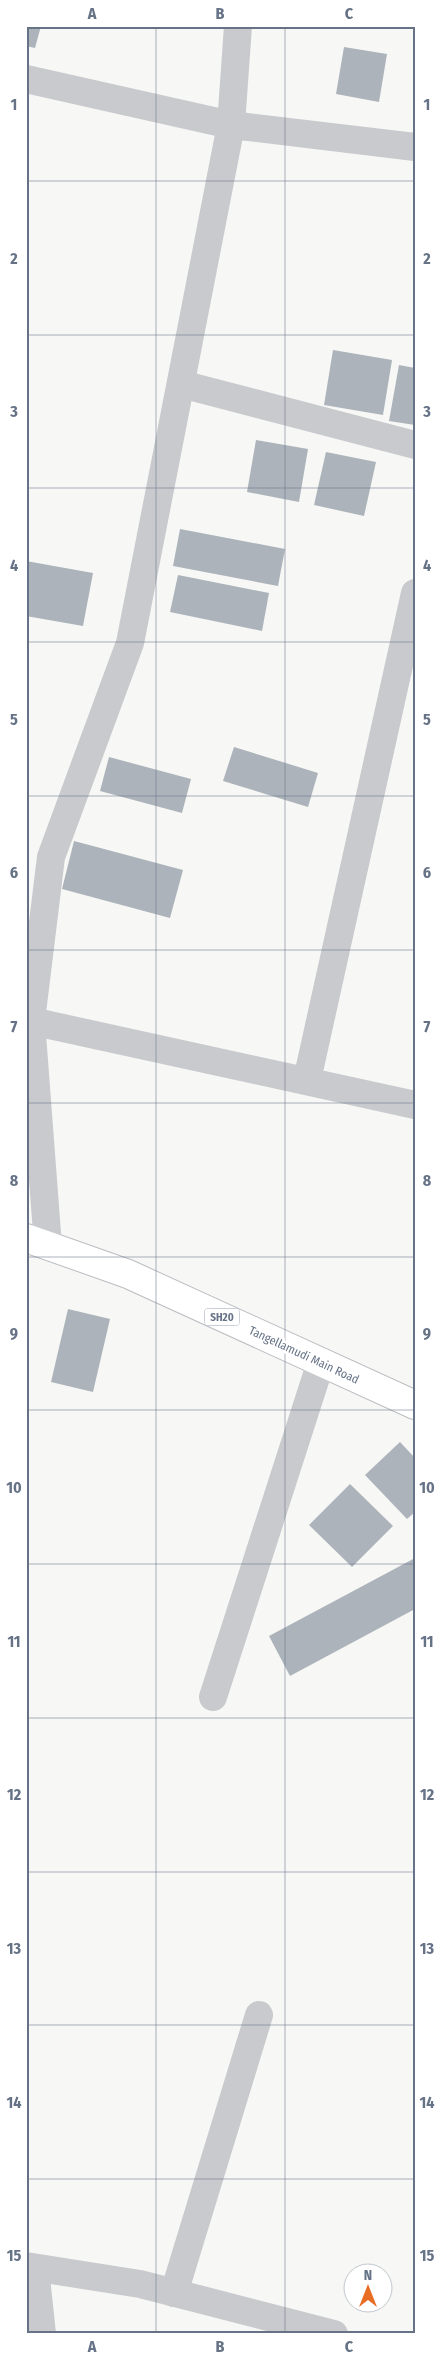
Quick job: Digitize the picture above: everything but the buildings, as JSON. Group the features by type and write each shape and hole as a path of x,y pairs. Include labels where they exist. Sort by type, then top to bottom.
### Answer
{"main road":[{"name":"Tangellamudi Main Road","path":"37,1242 128,1274 415,1405"}],"street":[{"path":"37,1242 31,1021 51,857 130,643 231,125 238,26"},
{"path":"26,79 231,125 415,147"},
{"path":"181,384 415,445"},
{"path":"307,1080 415,593"},
{"path":"31,1021 415,1105"},
{"path":"213,1697 321,1362"},
{"path":"174,2293 259,2015"},
{"path":"42,2334 29,2270 140,2284 288,2328 334,2334"}]}
